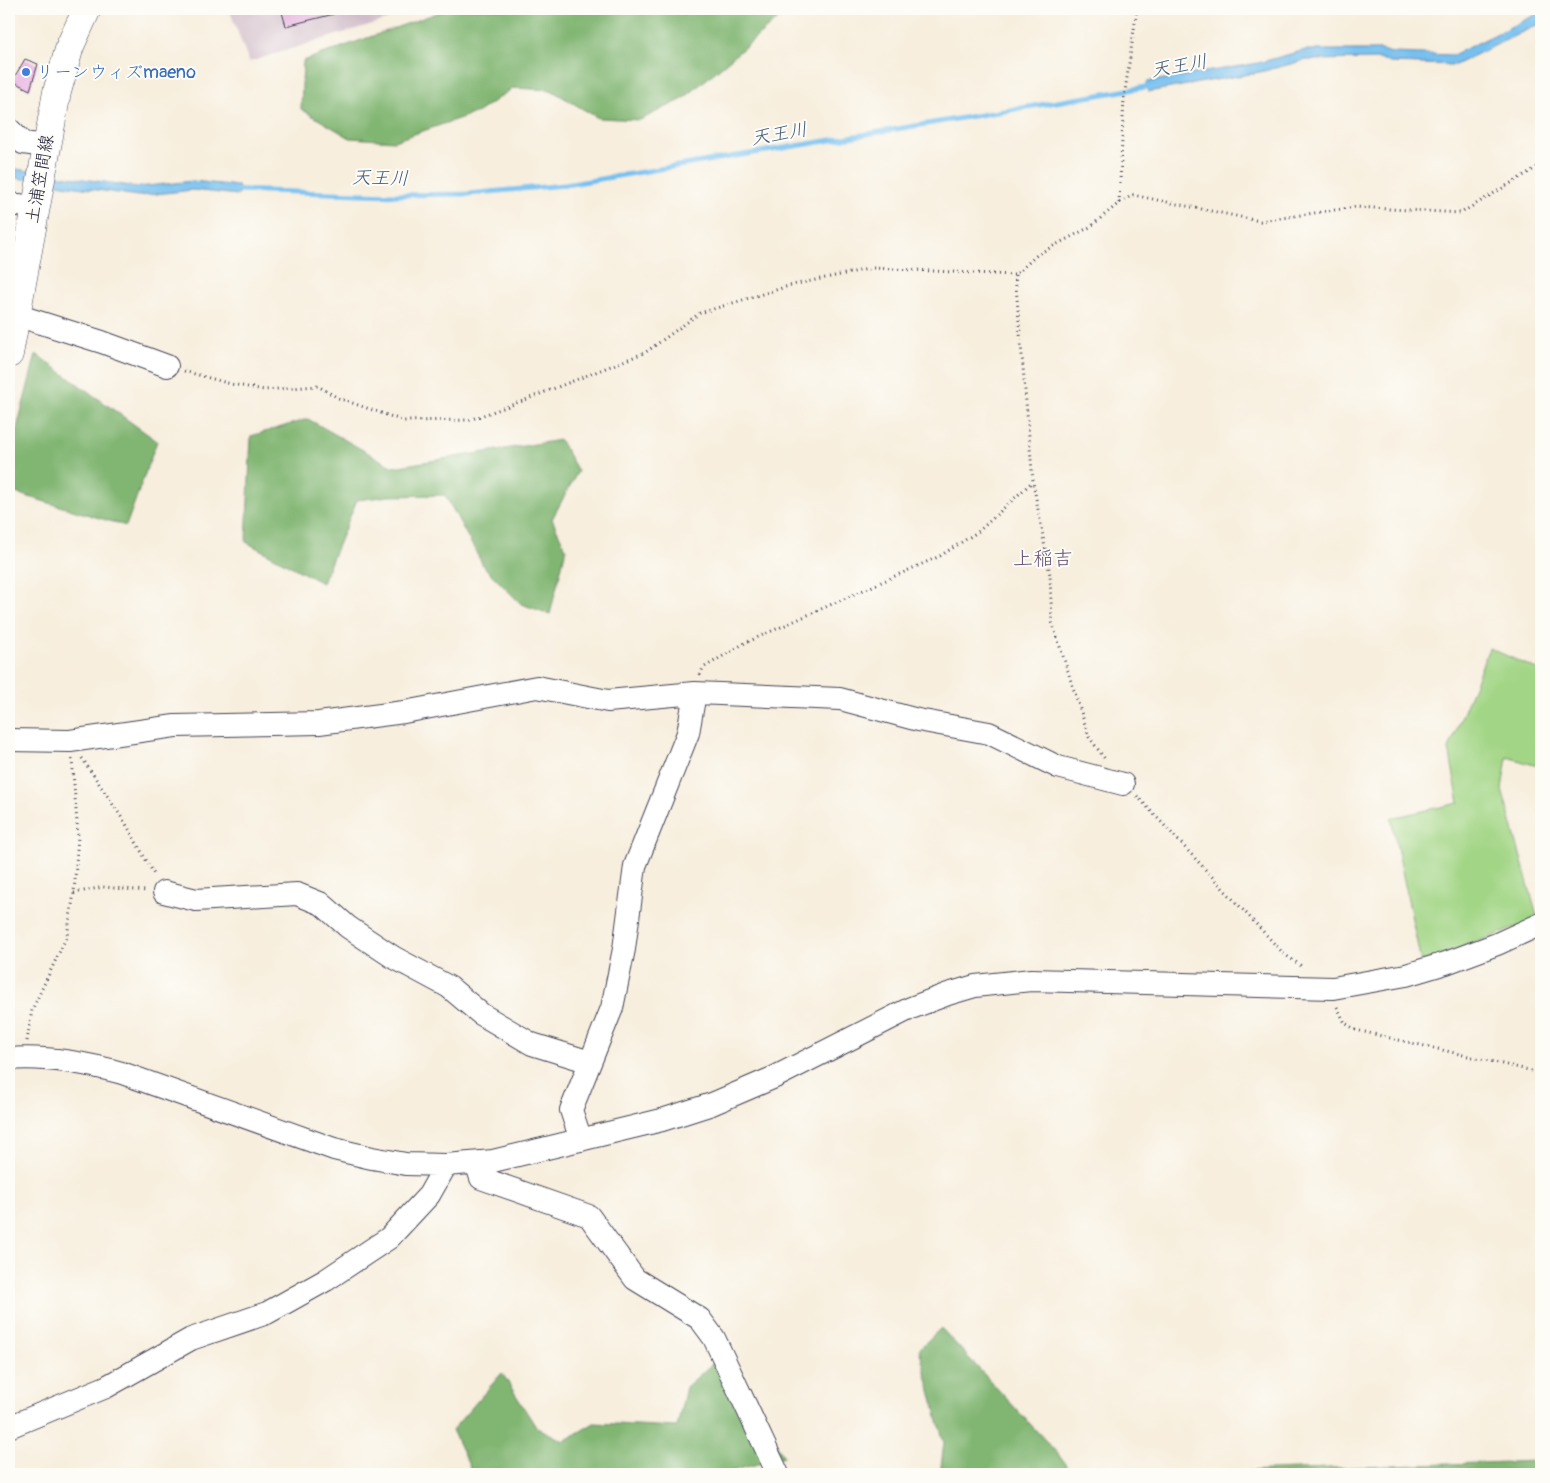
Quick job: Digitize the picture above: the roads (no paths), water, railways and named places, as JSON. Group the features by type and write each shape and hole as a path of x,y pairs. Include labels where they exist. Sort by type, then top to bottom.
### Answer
{"main road":[{"name":"土浦笠間線","path":"9,354 45,155 63,68 87,9"}],"street":[{"path":"9,129 23,143 45,155"},
{"path":"9,204 37,200"},
{"path":"16,315 102,342 166,366"},
{"path":"9,740 70,741 175,726 319,723 404,712 537,687 608,700 695,692 840,699 918,720 989,733 1058,766 1123,784"},
{"path":"581,1140 571,1110 612,1008 624,949 635,866 688,734 695,692"},
{"path":"164,892 196,900 297,894 322,904 348,928 393,957 449,987 482,1014 532,1044 590,1062"},
{"path":"17,1059 89,1064 122,1073 334,1149 406,1164 446,1165 476,1163 493,1161 662,1120 712,1104 775,1077 911,1008 975,986 1031,980 1333,988 1406,975 1446,963 1497,944 1541,924"},
{"path":"476,1163 481,1178 589,1216 635,1279 700,1319 714,1338 778,1474"},
{"path":"9,1427 106,1387 190,1339 268,1313 326,1280 389,1238 429,1195 446,1165"}],"water":[{"path":"1541,12 1541,23 1455,65 1390,63 1379,59 1306,60 1260,72 1148,92 1147,82 1258,63 1305,50 1381,50 1392,53 1453,55"},
{"path":"9,168 138,187 193,181 239,186 238,195 192,190 138,196 9,177"}],"waterway":[{"name":"天王川","path":"232,190 392,195 467,194 565,185 1152,86"}],"place":[{"name":"リーンウィズmaeno","path":"26,72"}],"district":[{"name":"上稲吉","path":"1043,558"}]}
